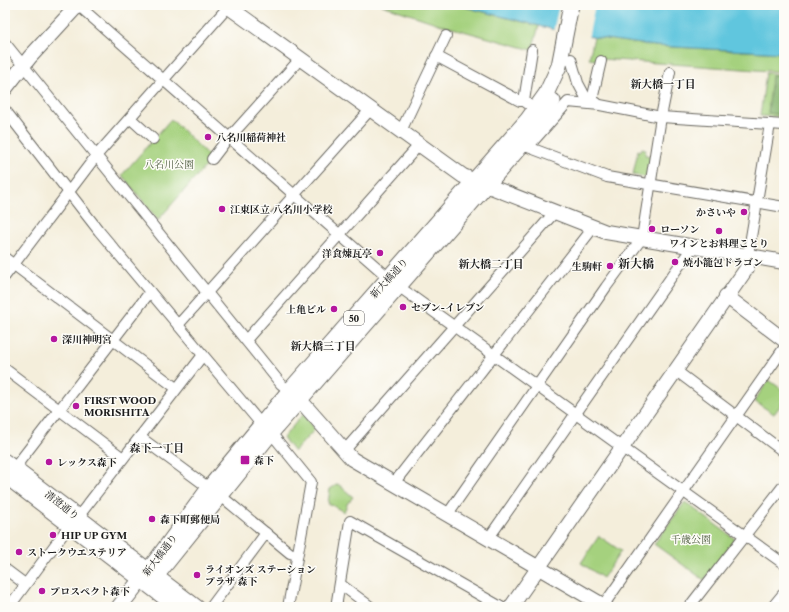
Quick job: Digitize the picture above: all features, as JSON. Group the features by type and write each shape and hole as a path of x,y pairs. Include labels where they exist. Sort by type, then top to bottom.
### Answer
{"main road":[{"name":"50","path":"566,57 571,5"},
{"name":"50","path":"566,57 581,5"},
{"name":"新大橋通り","path":"118,607 148,578 266,428 480,183 530,105 551,85 566,57"},
{"name":"新大橋通り","path":"480,183 525,147 557,95 566,76 566,57"},
{"name":"新大橋通り","path":"132,607 148,578"}],"street":[{"path":"5,89 78,5 163,80 227,140 294,195 394,282 784,564"},
{"path":"5,276 9,261 68,192 96,156 227,6 463,176 593,228 642,238 784,262"},
{"path":"400,131 446,36"},
{"path":"5,43 280,384 294,395 352,459 604,606 784,348"},
{"path":"436,56 530,105 532,50"},
{"path":"566,57 585,96 596,103"},
{"path":"212,159 227,140 300,59"},
{"path":"596,103 601,62"},
{"path":"447,515 537,385 642,238 661,116 670,72"},
{"path":"578,83 576,92 568,102 525,147 607,177 784,207"},
{"path":"568,102 596,103 661,116 784,125"},
{"path":"5,110 42,155 68,192 150,292 311,482 288,607"},
{"path":"178,325 370,110"},
{"path":"130,118 153,139"},
{"path":"511,607 726,296 747,268 770,124"},
{"path":"246,340 419,145"},
{"path":"345,450 554,213"},
{"path":"394,483 593,228"},
{"path":"488,539 693,246"},
{"path":"9,261 176,388"},
{"path":"20,473 19,462 150,292"},
{"path":"726,296 784,340"},
{"path":"9,607 25,584 203,355"},
{"path":"5,369 123,458"},
{"path":"676,370 784,452"},
{"path":"140,437 215,492 290,553 298,555"},
{"name":"清澄通り","path":"5,461 73,522"},
{"name":"清澄通り","path":"5,476 73,522 148,578 197,607"},
{"path":"690,607 784,485"},
{"path":"336,607 350,521 501,607"},
{"path":"211,607 266,533"},
{"path":"5,569 25,584"},
{"name":"清澄通り","path":"148,578 176,607"},
{"path":"340,584 371,607"},
{"path":"775,607 784,596"}],"green space":[{"path":"382,5 457,5 539,26 532,50 445,26"},
{"path":"594,37 655,46 784,53 784,72 589,59"},
{"path":"766,73 784,74 784,117 760,116"},
{"path":"772,76 784,77 784,115 768,113"},
{"name":"八名川公園","path":"171,119 212,159 158,220 122,175"},
{"path":"642,148 646,149 645,155 652,156 649,175 646,177 633,175 638,150 641,151"},
{"path":"769,380 784,391 784,401 774,414 754,401"},
{"path":"303,414 315,429 294,452 283,438"},
{"path":"338,484 353,497 347,504 344,512 328,503 330,489"},
{"name":"千歳公園","path":"685,502 735,539 704,580 654,544"},
{"path":"599,536 621,551 603,578 581,563"}],"water":[{"path":"457,5 784,5 784,53 655,46 571,34"}],"pier":[{"path":"559,5 595,5 588,39 553,32"}],"place":[{"name":"八名川稲荷神社","path":"208,137"},
{"name":"江東区立 八名川小学校","path":"222,209"},
{"name":"かさいや","path":"744,212"},
{"name":"ローソン","path":"652,229"},
{"name":"ワインとお料理ことり","path":"719,231"},
{"name":"洋食煉瓦亭","path":"380,253"},
{"name":"焼小籠包ドラゴン","path":"675,262"},
{"name":"生駒軒","path":"610,266"},
{"name":"セブン-イレブン","path":"403,307"},
{"name":"上亀ビル","path":"334,309"},
{"name":"深川神明宮","path":"54,339"},
{"name":"FIRST WOOD MORISHITA","path":"76,406"},
{"name":"森下","path":"245,460"},
{"name":"レックス森下","path":"49,462"},
{"name":"森下町郵便局","path":"152,519"},
{"name":"HIP UP GYM","path":"53,535"},
{"name":"ストークウエステリア","path":"19,552"},
{"name":"ライオンズ ステーション プラザ 森下","path":"197,575"},
{"name":"プロスペクト森下","path":"42,591"}],"district":[{"name":"新大橋一丁目","path":"663,84"},
{"name":"新大橋","path":"636,263"},
{"name":"新大橋二丁目","path":"491,264"},
{"name":"新大橋三丁目","path":"323,346"},
{"name":"森下一丁目","path":"157,448"}]}
